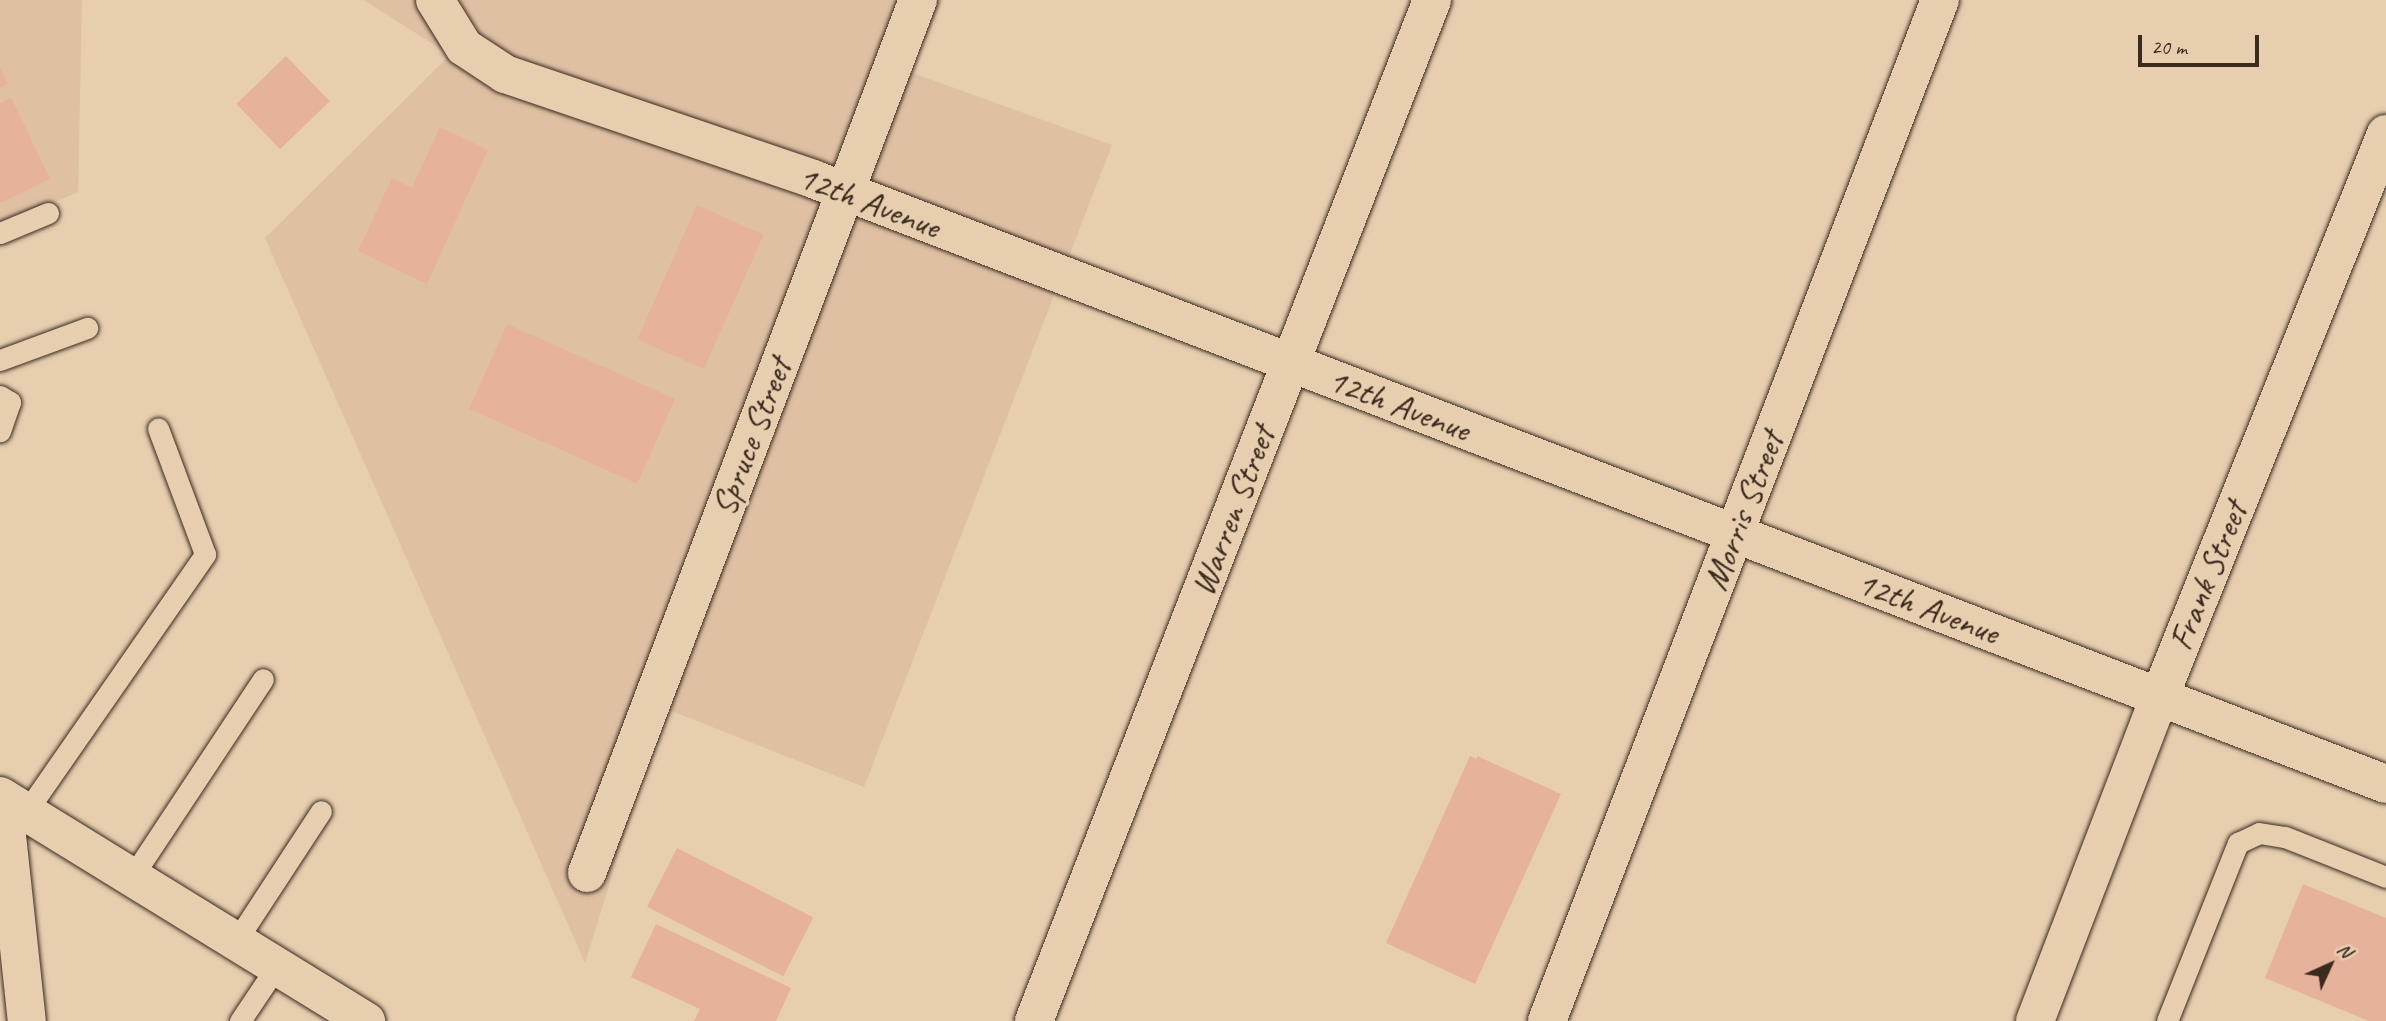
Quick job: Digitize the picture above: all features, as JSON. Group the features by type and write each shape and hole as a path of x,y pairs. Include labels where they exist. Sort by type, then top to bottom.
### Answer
{"street":[{"name":"12th Avenue","path":"435,0 464,47 505,74 845,192 2386,784"},
{"name":"Spruce Street","path":"587,873 918,0"},
{"name":"Warren Street","path":"1034,1021 1432,0"},
{"name":"Morris Street","path":"1547,1021 1940,0"},
{"name":"Frank Street","path":"2035,1021 2159,698 2386,134"},
{"path":"10,802 366,1021"},
{"path":"10,802 27,1021"}],"lane":[{"path":"0,233 48,213"},
{"path":"0,360 87,328"},
{"path":"0,396 10,402 0,431"},
{"path":"10,802 205,555 158,428"},
{"path":"132,877 262,679"},
{"path":"236,941 321,811"},
{"path":"2167,1021 2238,843 2259,833 2285,837 2386,877"},
{"path":"240,1021 277,966"}],"shaded area":[{"path":"0,0 82,0 78,192 0,226"},
{"path":"364,0 943,0 910,72 1112,145 864,787 664,708 585,963 265,238 450,55"}],"building":[{"path":"286,56 330,101 280,149 236,104"},
{"path":"0,67 8,84 0,88"},
{"path":"11,97 50,179 0,203 0,103"},
{"path":"440,127 488,150 427,284 358,251 392,178 412,188"},
{"path":"697,205 764,235 704,369 637,339"},
{"path":"507,324 675,399 637,484 469,409"},
{"path":"1470,756 1477,759 1477,756 1561,794 1475,984 1386,943"},
{"path":"677,848 813,917 783,976 647,907"},
{"path":"2303,884 2386,918 2386,1021 2369,1021 2265,978"},
{"path":"656,924 791,988 776,1021 694,1021 700,1009 631,977"}]}
